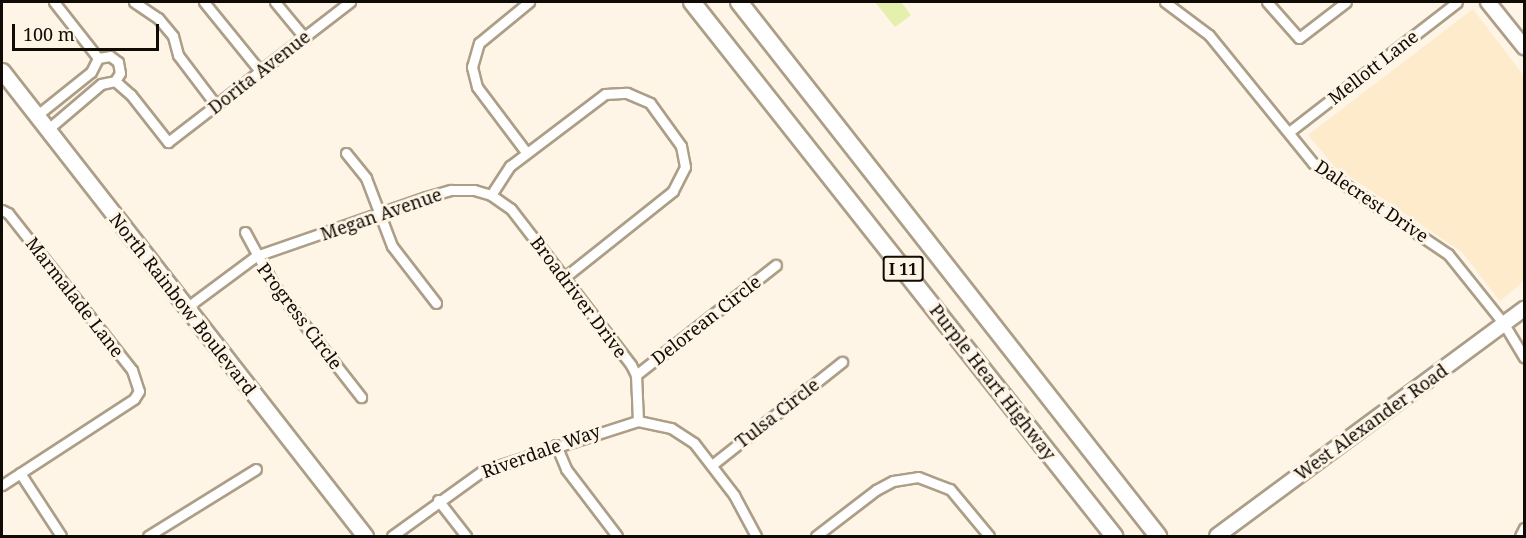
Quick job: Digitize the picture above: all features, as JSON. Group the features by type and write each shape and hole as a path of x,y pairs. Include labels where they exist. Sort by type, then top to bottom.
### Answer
{"highway":[{"name":"Purple Heart Highway","path":"693,2 1114,537"},
{"name":"Purple Heart Highway","path":"739,2 1158,537"}],"main road":[{"path":"1488,2 1524,48"},
{"name":"North Rainbow Boulevard","path":"2,71 365,537"},
{"name":"West Alexander Road","path":"1217,537 1524,309"}],"street":[{"path":"54,2 98,58"},
{"path":"134,2 158,18 172,36 178,55 216,105"},
{"path":"204,2 260,71"},
{"path":"275,2 304,38"},
{"name":"Dorita Avenue","path":"115,81 131,94 168,142 350,2"},
{"path":"526,152 477,87 472,66 479,43 529,2"},
{"name":"Dalecrest Drive","path":"1165,2 1209,35 1313,162 1339,183 1448,254 1504,324 1524,357"},
{"path":"1267,2 1299,38 1346,2"},
{"name":"Mellott Lane","path":"1289,132 1457,2"},
{"path":"47,130 101,84 115,81 120,73 118,62 110,56 98,58"},
{"path":"36,116 91,72 98,58"},
{"path":"491,195 510,166 605,94 627,93 650,104 681,146 685,167 673,191 565,277"},
{"path":"346,153 366,178 377,214 392,246 436,303"},
{"name":"Megan Avenue","path":"186,308 256,256 452,190 491,195"},
{"name":"Broadriver Drive","path":"491,195 511,209 565,277 636,375 638,421"},
{"name":"Marmalade Lane","path":"2,210 8,213 132,370 139,391 134,399 20,473"},
{"name":"Progress Circle","path":"245,232 256,256 275,287 361,397"},
{"name":"Delorean Circle","path":"636,375 776,265"},
{"name":"Tulsa Circle","path":"712,465 842,362"},
{"path":"638,421 671,428 694,443 734,495 756,537"},
{"name":"Riverdale Way","path":"392,537 438,500 482,471 556,445 638,421"},
{"path":"556,445 566,469 617,537"},
{"path":"148,537 256,469"},
{"path":"2,485 20,473 61,537"},
{"path":"816,537 876,490 893,482 924,478 950,489 988,537"},
{"path":"438,500 466,537"},
{"path":"1520,537 1524,528"}],"shaded area":[{"path":"1473,9 1524,76 1524,281 1500,301 1462,252 1334,166 1308,135"}],"green space":[{"path":"875,2 901,2 911,15 895,27"}]}
